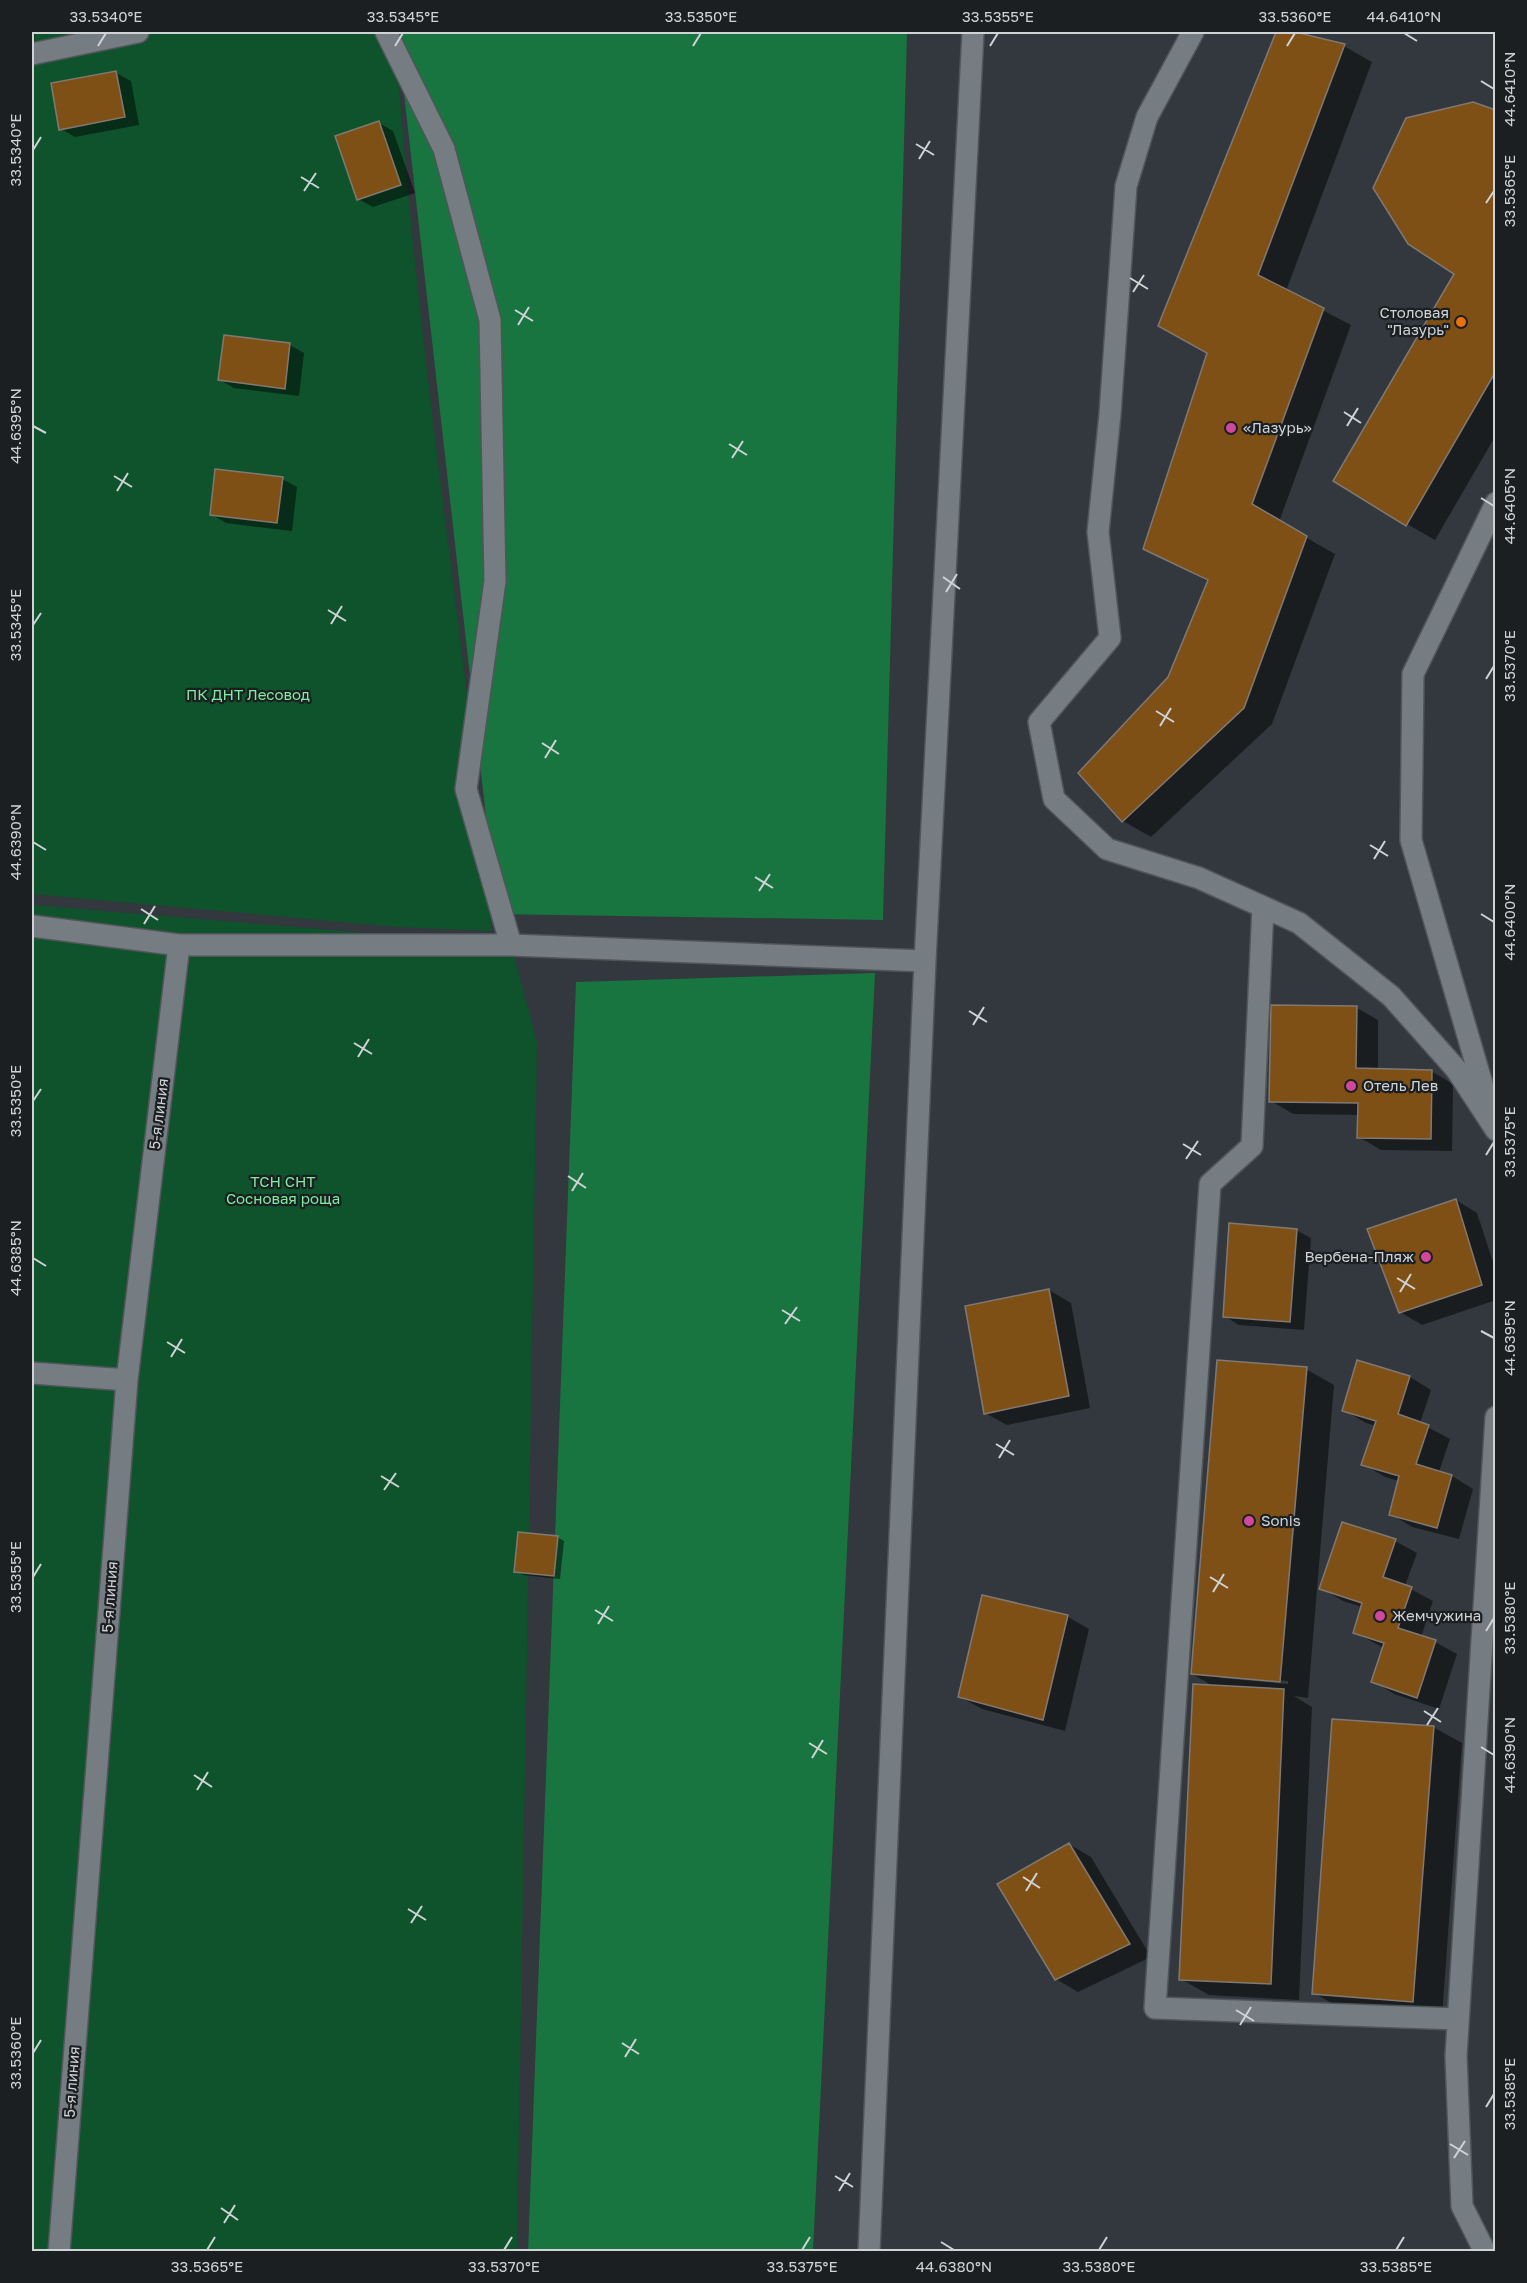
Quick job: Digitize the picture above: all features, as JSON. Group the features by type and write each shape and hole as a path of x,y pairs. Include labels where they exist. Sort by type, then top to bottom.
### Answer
{"lane":[{"path":"32,54 138,32"},
{"path":"386,32 444,149 490,320 495,581 466,789 511,945"},
{"path":"869,2252 925,961 973,32"},
{"path":"1192,32 1147,117 1126,186 1110,414 1098,532 1110,638 1039,722 1054,799 1107,849 1200,878 1299,923 1391,996 1456,1069 1495,1129"},
{"path":"1495,1129 1411,840 1413,674 1496,503"},
{"path":"1263,907 1252,1146 1210,1184 1155,2008 1458,2019"},
{"path":"32,926 179,945 511,945 925,961"},
{"name":"5-я линия","path":"59,2252 127,1380 179,945"},
{"path":"32,1373 127,1380"},
{"path":"1485,2252 1462,2206 1456,2056 1496,1417"}],"green space":[{"name":"ПК ДНТ Лесовод","path":"32,32 395,32 418,290 470,719 492,931 397,927 32,894"},
{"path":"397,32 907,32 883,920 497,914"},
{"name":"ТСН СНТ Сосновая роща","path":"32,905 511,945 537,1042 517,2251 32,2251"},
{"path":"875,973 813,2251 528,2252 576,982"}],"building":[{"name":"«Лазурь»","path":"1276,32 1295,32 1345,44 1258,275 1324,308 1252,504 1307,536 1244,708 1122,822 1078,773 1168,677 1208,580 1143,549 1207,353 1158,326"},
{"path":"116,71 125,117 59,130 51,83"},
{"name":"Столовая \"Лазурь\"","path":"1473,102 1496,110 1496,371 1406,526 1333,481 1454,274 1408,244 1373,188 1406,118"},
{"path":"379,121 401,185 357,200 335,136"},
{"path":"224,335 290,343 285,389 218,380"},
{"path":"215,469 283,477 277,523 210,515"},
{"name":"Отель Лев","path":"1271,1005 1357,1006 1356,1068 1432,1070 1431,1139 1357,1138 1358,1103 1269,1102"},
{"name":"Вербена-Пляж","path":"1456,1199 1482,1285 1399,1313 1367,1229"},
{"path":"1229,1223 1297,1229 1290,1322 1223,1317"},
{"path":"1049,1289 1069,1396 984,1414 965,1306"},
{"name":"Sonis","path":"1217,1360 1307,1367 1280,1682 1191,1674"},
{"path":"1357,1360 1410,1376 1398,1414 1429,1425 1416,1464 1452,1475 1437,1528 1389,1515 1399,1476 1361,1465 1376,1421 1342,1411"},
{"name":"Жемчужина","path":"1342,1522 1396,1539 1383,1577 1412,1587 1398,1628 1436,1640 1417,1698 1371,1682 1384,1643 1353,1633 1362,1603 1319,1589"},
{"path":"518,1532 558,1536 554,1576 514,1572"},
{"path":"982,1595 1068,1615 1043,1720 958,1697"},
{"path":"1193,1684 1284,1689 1271,1984 1179,1980"},
{"path":"1332,1719 1434,1726 1413,2002 1312,1994"},
{"path":"1069,1843 1130,1944 1055,1980 997,1884"}],"place":[{"name":"Столовая \"Лазурь\"","path":"1461,322"},
{"name":"«Лазурь»","path":"1231,428"},
{"name":"Отель Лев","path":"1351,1086"},
{"name":"Вербена-Пляж","path":"1426,1257"},
{"name":"Sonis","path":"1249,1521"},
{"name":"Жемчужина","path":"1380,1616"}]}
